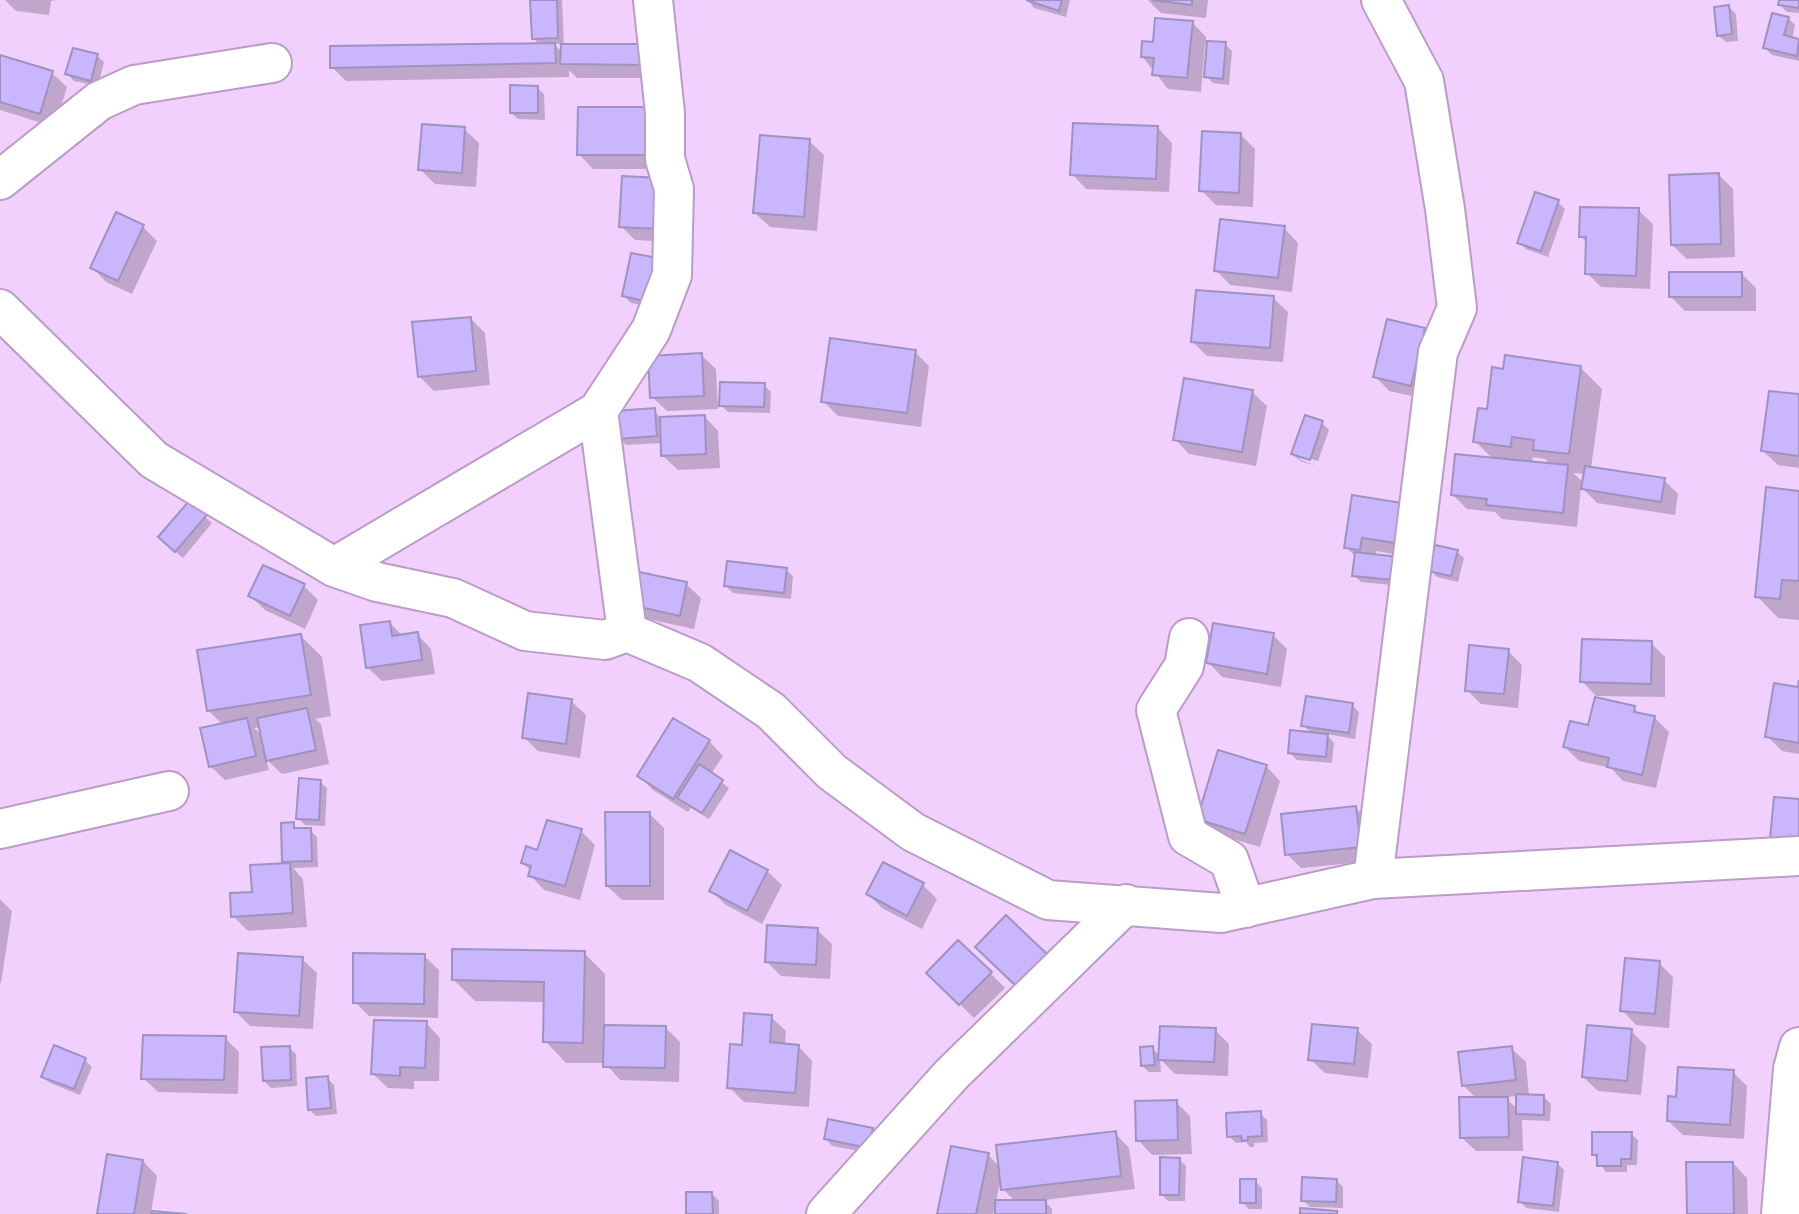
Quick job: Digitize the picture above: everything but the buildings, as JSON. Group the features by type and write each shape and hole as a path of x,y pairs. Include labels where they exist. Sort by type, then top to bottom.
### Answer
{"street":[{"path":"334,567 597,411 651,330 671,275 674,189 665,159 665,113 653,0"},
{"path":"1373,879 1438,352 1457,308 1446,209 1424,81 1381,0"},
{"path":"0,180 99,101 134,85 272,63"},
{"path":"0,309 154,460 334,567 377,582 453,598 525,631 605,639 626,632 700,663 771,711 832,772 913,832 1048,900 1221,913 1373,879 1799,856"},
{"path":"597,411 626,632"},
{"path":"1189,638 1184,666 1156,710 1188,836 1229,860 1246,908"},
{"path":"0,829 169,791"},
{"path":"826,1214 951,1075 1126,904"},
{"path":"1781,1214 1793,1069 1799,1047"}]}
